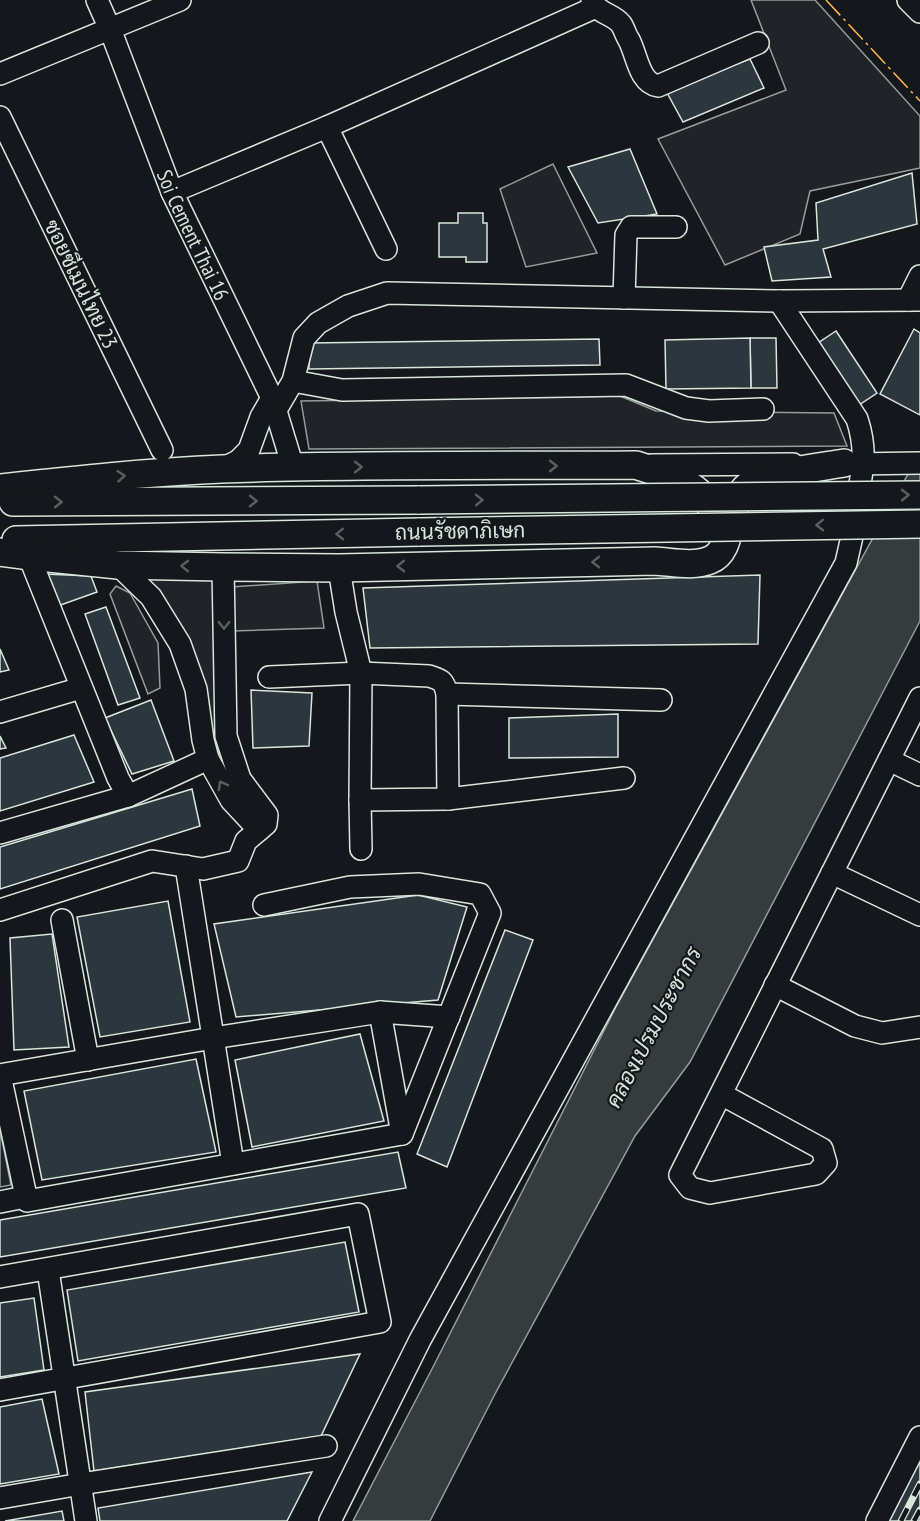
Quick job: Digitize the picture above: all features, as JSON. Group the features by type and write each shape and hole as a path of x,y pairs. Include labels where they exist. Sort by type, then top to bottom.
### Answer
{"main road":[{"path":"0,552 118,565 223,567 339,568 655,561 694,563 711,560 721,552 727,540 733,508 741,493 750,484 778,475 854,464"},
{"path":"0,488 222,469 636,465 684,481 698,490 714,510 717,520 714,539 707,550 697,556 655,561"},
{"name":"ถนนรัชดาภิเษก","path":"0,502 920,495"},
{"name":"ถนนรัชดาภิเษก","path":"0,541 920,524"}],"street":[{"name":"Soi Cement Thai 16","path":"97,0 172,192 274,404 293,467"},
{"path":"0,74 180,0"},
{"path":"908,0 920,12"},
{"path":"172,192 327,127 594,4 621,24 642,73 653,85 658,86 758,42"},
{"name":"ซอยซีเมนไทย 23","path":"0,117 162,450"},
{"path":"327,127 386,249"},
{"path":"624,298 626,235 631,226 676,227"},
{"path":"222,469 238,461 249,450 261,417 293,381 304,338 318,323 348,306 387,293 779,301 914,300 920,276"},
{"path":"330,1521 420,1340 846,563 853,532 854,464 862,440 857,419 779,301"},
{"path":"293,381 342,390 626,385 686,408 709,411 763,409"},
{"path":"636,465 920,463"},
{"path":"29,556 118,778 128,796"},
{"path":"118,565 151,597 180,644 195,689 208,759 231,800 259,830"},
{"path":"0,916 152,861 203,869 238,861 246,841 266,824 267,815 240,779 226,736 223,567"},
{"path":"339,568 346,612 361,673 361,849"},
{"path":"269,677 361,673 429,676 440,680 445,685 447,694 448,799"},
{"path":"0,712 81,688"},
{"path":"447,694 661,700"},
{"path":"721,1094 822,1149 826,1163 816,1174 710,1193 690,1188 680,1175 920,698"},
{"path":"0,833 128,796 208,759"},
{"path":"889,760 920,775"},
{"path":"360,800 448,799 624,778"},
{"path":"186,866 233,1164"},
{"path":"832,873 920,915"},
{"path":"264,905 350,887 419,884 480,894 490,913 402,1134"},
{"path":"62,920 88,1060"},
{"path":"775,985 855,1026 882,1033 920,1027"},
{"path":"380,1012 402,1134"},
{"path":"402,1134 27,1201 0,1075 380,1012 449,1017"},
{"path":"0,1202 25,1197"},
{"path":"0,1277 358,1214 380,1322 0,1390"},
{"path":"48,1270 86,1521"},
{"path":"877,1521 920,1437"},
{"path":"0,1498 326,1446"}],"shaded area":[{"path":"751,0 815,0 920,116 920,168 810,191 800,234 725,265 658,139 786,90"},
{"path":"553,164 597,253 526,267 500,189"},
{"path":"620,396 656,411 834,413 847,446 309,449 301,401"},
{"path":"147,577 217,579 224,758 214,747 176,622"},
{"path":"317,581 324,628 233,631 231,587"},
{"path":"116,586 130,593 158,643 160,688 148,694 110,594"},
{"path":"0,1130 11,1185 0,1187"}],"water":[{"name":"คลองเปรมประชากร","path":"920,452 920,621 690,1062 635,1136 495,1394 430,1521 353,1521 616,1007"}],"building":[{"path":"750,59 764,88 683,122 666,91"},
{"path":"630,149 657,214 598,223 568,167"},
{"path":"912,173 917,224 823,249 831,277 772,281 764,247 818,240 816,203"},
{"path":"458,213 483,213 483,223 487,223 487,262 466,262 466,257 439,257 439,223 458,223"},
{"path":"914,329 920,333 920,415 880,394"},
{"path":"836,331 877,393 859,405 818,343"},
{"path":"750,338 776,338 777,388 751,388"},
{"path":"750,338 751,388 666,389 665,340"},
{"path":"599,339 600,365 309,369 309,343"},
{"path":"44,574 91,576 97,592 55,607"},
{"path":"760,575 758,644 370,648 363,588"},
{"path":"106,607 140,698 118,705 85,614"},
{"path":"0,649 9,670 0,672"},
{"path":"251,690 312,693 309,746 253,748"},
{"path":"151,700 174,761 132,774 105,718"},
{"path":"618,714 618,757 509,758 509,718"},
{"path":"74,735 94,782 0,811 0,758"},
{"path":"0,736 6,748 0,749"},
{"path":"192,789 200,826 0,889 0,847"},
{"path":"418,895 467,907 438,1000 236,1017 214,924"},
{"path":"168,901 190,1022 100,1037 77,917"},
{"path":"505,930 533,940 447,1167 417,1154"},
{"path":"52,934 69,1047 14,1050 10,938"},
{"path":"360,1034 384,1121 252,1147 235,1060"},
{"path":"196,1059 216,1152 42,1180 24,1091"},
{"path":"398,1152 406,1188 0,1257 0,1220"},
{"path":"345,1242 359,1312 78,1361 67,1290"},
{"path":"34,1298 44,1370 0,1377 0,1303"},
{"path":"360,1354 321,1436 94,1471 85,1392"},
{"path":"42,1399 59,1474 0,1484 0,1407"},
{"path":"920,1436 920,1521 876,1521"},
{"path":"312,1472 287,1521 100,1521 98,1508"},
{"path":"62,1511 64,1521 5,1521"}],"railway":[{"path":"901,1521 920,1484"},
{"path":"914,1521 920,1510"}],"power":[{"path":"826,0 920,101"}]}
